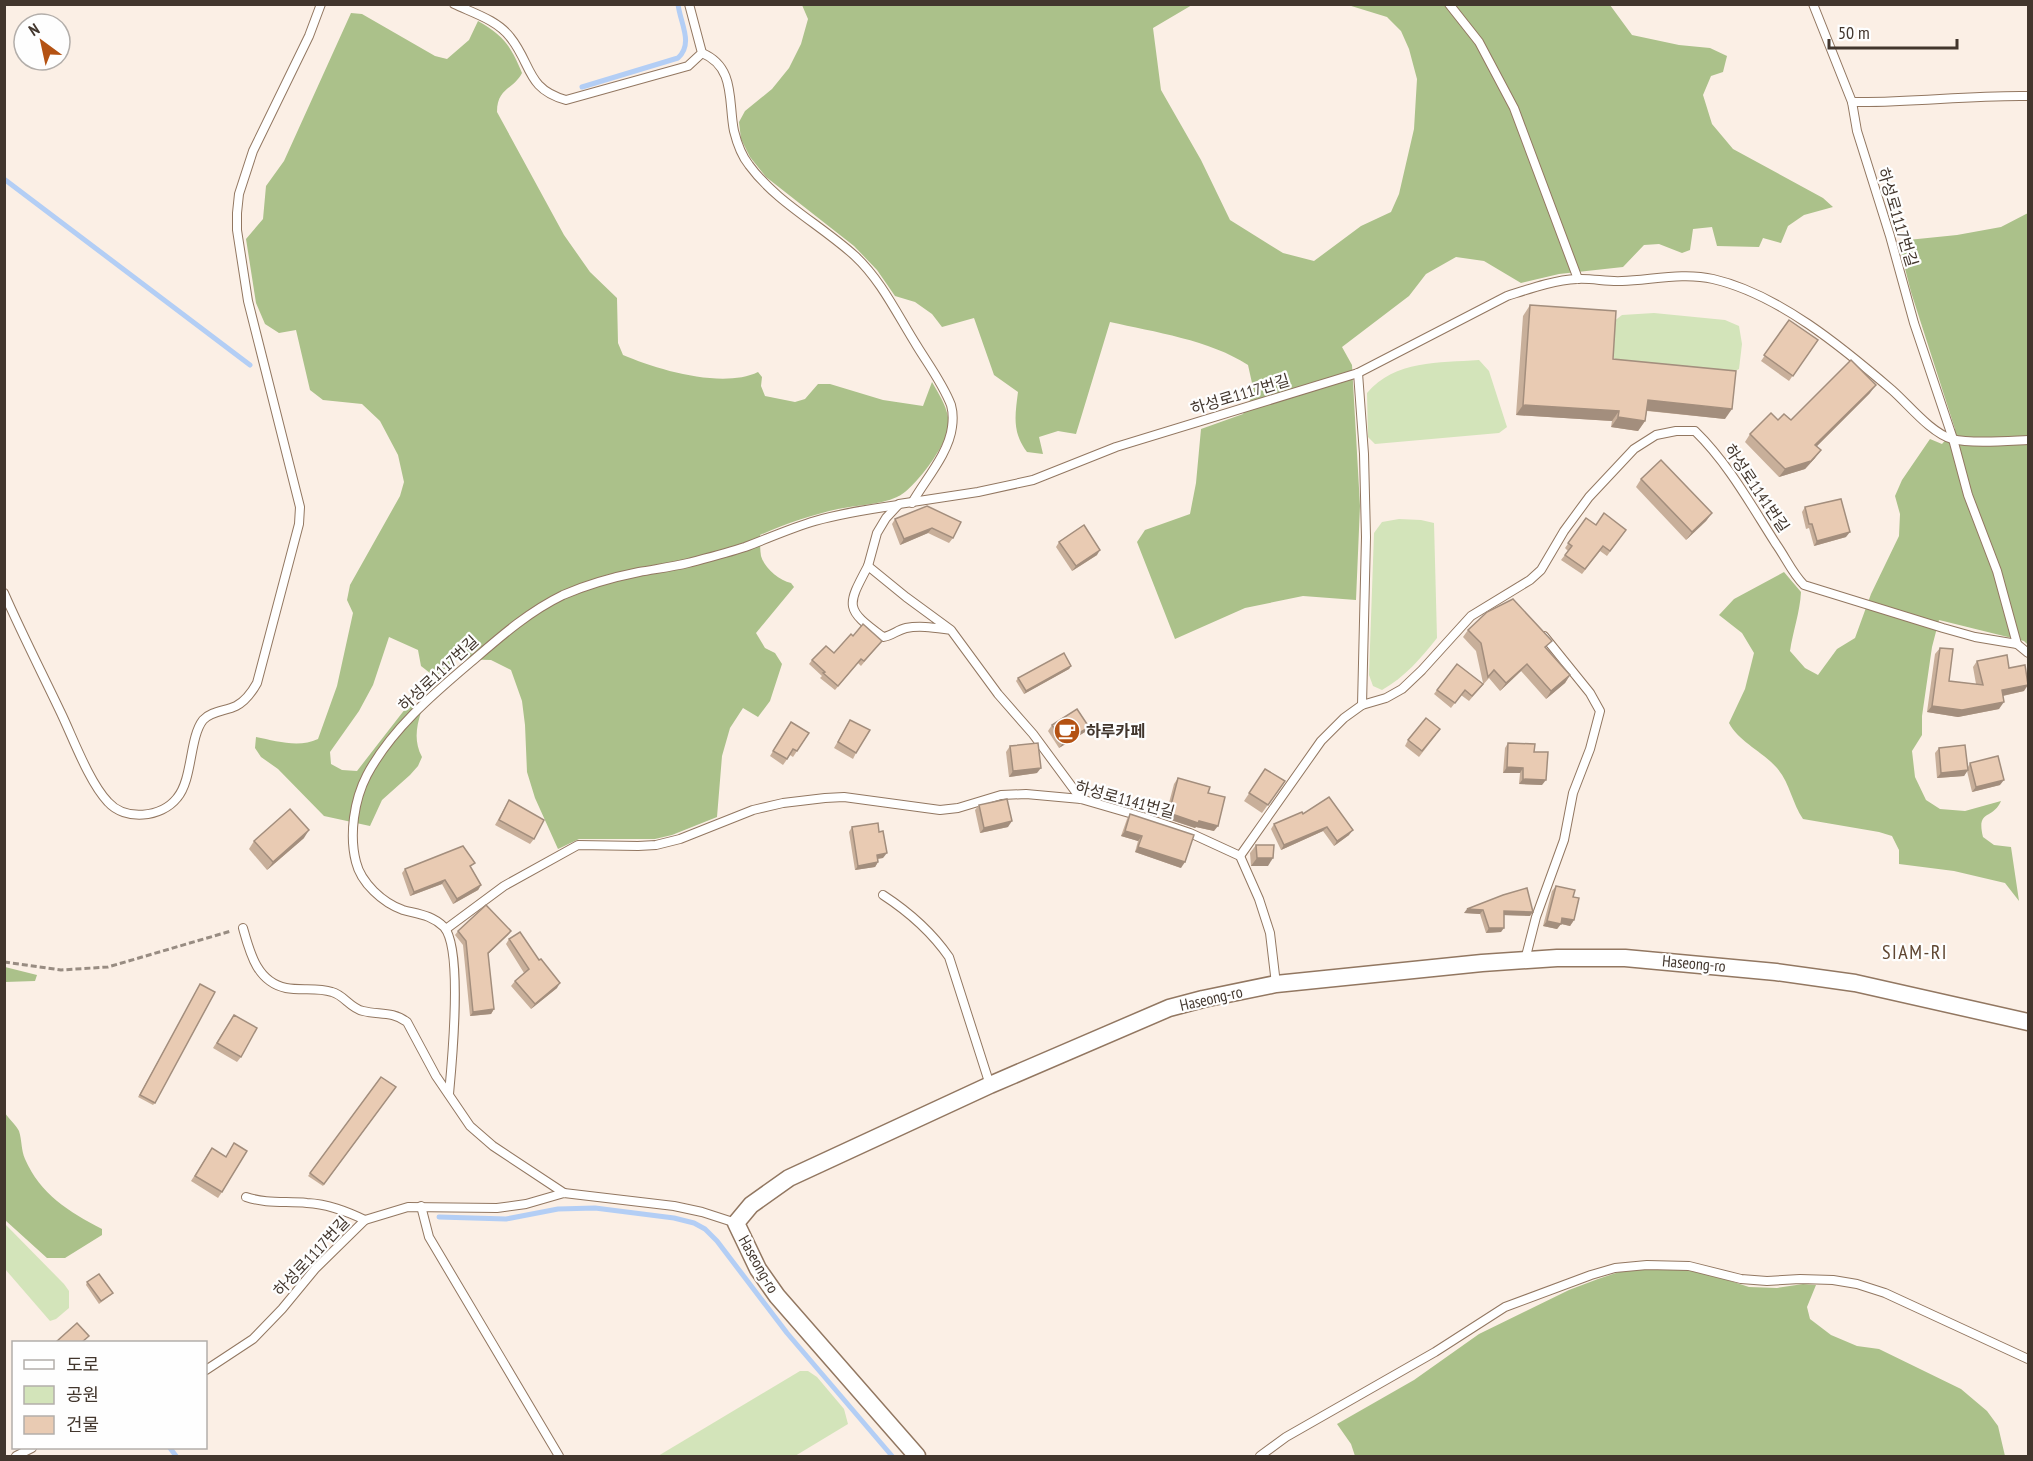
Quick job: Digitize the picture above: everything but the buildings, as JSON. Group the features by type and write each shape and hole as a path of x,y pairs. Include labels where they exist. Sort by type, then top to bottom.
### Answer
{"street":[{"name":"Haseong-ro","path":"917,1456 777,1296 758,1269 736,1223 751,1205 789,1178 990,1085 1169,1008 1276,984 1415,968 1525,960 1625,958 1776,972 1855,983 2028,1022"}],"lane":[{"path":"454,4 499,26 511,37 531,75 543,90 553,97 566,100 688,66 702,53"},
{"path":"689,4 702,53"},
{"path":"1449,4 1479,42 1514,108 1578,279"},
{"name":"하성로1117번길","path":"1813,4 1852,102 1857,131 1914,323 1953,439"},
{"path":"4,593 88,771 107,802 120,811 132,815 165,808 177,798 183,786 199,728 204,719 213,713 238,705 249,696 257,682 299,524 300,507 248,301 237,230 237,213 239,194 250,159 309,36 318,6"},
{"path":"702,53 710,56 723,70 729,85 738,147 747,162 765,184 856,256 870,271 933,371 951,405 953,418 949,443 912,503"},
{"path":"1852,102 1878,103 2028,96"},
{"name":"하성로1117번길","path":"446,929 434,919 419,912 403,910 386,902 374,892 362,876 356,863 353,837 356,806 366,777 381,753 432,695 517,622 564,594 636,572 685,564 746,547 816,520 1033,480 1100,453 1358,373 1497,301 1527,289 1578,279 1613,282 1688,276 1710,278 1733,284 1790,313 1834,343 1877,377 1940,434 1953,439 1993,442 2028,440"},
{"path":"1358,373 1364,454 1366,537 1362,705"},
{"name":"하성로1141번길","path":"446,929 511,882 578,845 656,845 680,839 753,810 783,803 844,797 940,810 958,808 1000,795 1026,794 1081,799 1190,833 1240,856 1321,741 1344,718 1362,705 1386,698 1402,689 1471,616 1530,580 1541,570 1564,531 1589,497 1634,449 1656,435 1676,431 1695,431 1713,448 1794,575 1804,585 1954,631 2017,644 2028,653"},
{"path":"1953,439 1968,495 1997,571 2017,644"},
{"path":"899,504 886,518 877,533 868,566 854,593 852,602 855,614 883,637 892,636 902,629 919,626 951,630"},
{"path":"868,566 951,630 1081,799"},
{"path":"1507,596 1514,604"},
{"path":"1525,960 1536,917 1564,840 1573,793 1593,739 1600,711 1590,693 1536,627"},
{"path":"1240,856 1268,924 1276,984"},
{"path":"883,895 919,921 949,957 990,1085"},
{"name":"하성로1117번길","path":"243,928 252,959 260,972 273,981 286,988 323,989 336,992 355,1009 399,1015 407,1022 436,1076 470,1126 485,1140 564,1193"},
{"path":"446,929 452,948 456,980 449,1094"},
{"name":"하성로1117번길","path":"207,1369 253,1339 282,1309 315,1269 365,1220 408,1207 496,1208 526,1204 564,1193 674,1206 736,1223"},
{"path":"246,1197 260,1202 306,1203 340,1208 365,1220"},
{"path":"422,1206 429,1238 559,1456"},
{"path":"1260,1456 1286,1437 1415,1364 1505,1307 1615,1268 1647,1265 1689,1266 1741,1279 1833,1280 1857,1284 1886,1293 2028,1359"},
{"path":"16,1456 30,1449"}],"path":[{"path":"4,962 61,970 108,967 243,928"}],"green space":[{"path":"802,5 1192,5 1153,28 1161,90 1201,160 1230,220 1283,253 1314,261 1361,226 1391,212 1399,194 1414,129 1417,79 1409,49 1401,31 1387,17 1348,5 1610,5 1632,35 1679,45 1710,48 1727,56 1723,72 1711,76 1703,95 1712,124 1733,149 1823,198 1833,207 1804,215 1788,226 1781,243 1763,238 1759,247 1717,246 1712,227 1693,229 1690,250 1682,253 1659,244 1644,245 1623,267 1559,274 1521,283 1484,261 1456,257 1426,274 1409,296 1342,347 1352,365 1360,506 1356,600 1303,596 1245,608 1175,639 1137,542 1145,530 1190,514 1196,483 1201,429 1243,414 1254,392 1248,365 1233,356 1199,343 1110,322 1076,434 1058,431 1039,437 1043,454 1027,452 1017,431 1018,392 994,375 974,318 942,327 932,314 915,302 895,296 877,270 854,246 766,177 750,157 741,139 739,122 745,111 772,89 789,68 801,44 808,19"},
{"path":"351,13 362,14 435,56 447,59 469,40 478,21 494,31 505,42 522,73 500,98 497,112 564,235 590,272 617,298 618,343 623,355 690,376 727,379 758,372 762,377 761,386 765,396 795,402 805,399 818,384 830,384 883,400 923,406 932,382 943,402 949,424 943,443 929,465 904,493 883,502 818,514 760,535 761,556 766,565 777,577 791,583 794,587 756,633 765,648 775,653 782,664 770,701 758,717 743,708 730,728 722,756 717,817 672,835 655,839 579,839 558,849 535,798 527,772 522,701 511,670 491,660 456,659 435,677 421,666 418,650 389,637 373,685 359,711 330,752 331,764 342,770 357,771 409,704 421,712 417,735 422,757 418,766 382,800 370,826 324,816 278,769 261,757 255,748 256,737 295,743 318,739 337,686 353,613 347,600 350,585 400,496 404,482 398,455 380,421 362,404 323,400 310,390 296,330 279,333 265,324 256,303 246,239 263,219 266,186 284,161"},
{"path":"2028,213 2028,645 2024,641 1939,620 1932,647 1922,716 1922,735 1912,751 1915,777 1926,800 1940,809 1965,811 2001,801 1994,811 1984,818 1981,828 1983,837 1994,845 2011,847 2019,901 2005,883 1954,871 1899,864 1899,850 1892,836 1803,819 1777,768 1739,736 1729,723 1745,689 1754,653 1742,633 1719,615 1734,599 1784,572 1801,592 1790,651 1805,668 1818,675 1837,649 1855,638 1871,594 1899,536 1900,514 1895,496 1902,480 1930,439 1942,444 1955,429 1911,292 1898,241 1957,235 2001,227"},
{"path":"1654,313 1725,320 1739,326 1742,344 1739,369 1726,376 1629,366 1614,358 1611,345 1613,322 1622,315"},
{"path":"1479,360 1489,371 1507,427 1499,433 1375,444 1368,437 1367,393 1378,382 1391,374 1418,365"},
{"path":"1399,519 1434,523 1437,638 1419,660 1382,690 1373,686 1369,675 1374,533 1382,522"},
{"path":"5,967 37,975 35,981 5,982"},
{"path":"5,1113 19,1131 25,1159 31,1171 47,1192 67,1209 102,1229 102,1235 65,1258 47,1258 5,1220"},
{"path":"5,1224 69,1291 69,1308 56,1319 50,1321 5,1269"},
{"path":"1650,1267 1697,1270 1749,1287 1777,1288 1803,1284 1816,1285 1807,1307 1810,1319 1831,1335 1857,1346 1879,1349 1961,1389 1987,1411 1998,1426 2005,1456 1355,1456 1351,1444 1337,1424 1414,1380 1479,1334 1569,1290 1625,1270"},
{"path":"800,1371 808,1371 817,1377 844,1409 848,1424 795,1456 658,1456"}],"waterway":[{"path":"582,87 678,58 683,52 686,39 678,4"},
{"path":"4,179 250,365"},
{"path":"439,1217 506,1219 558,1209 595,1208 674,1218 694,1223 705,1229 717,1241 787,1333 892,1456"},
{"path":"171,1449 176,1456"}],"place":[{"name":"하루카페","path":"1067,731"}],"district":[{"name":"SIAM-RI","path":"1915,952"}]}
